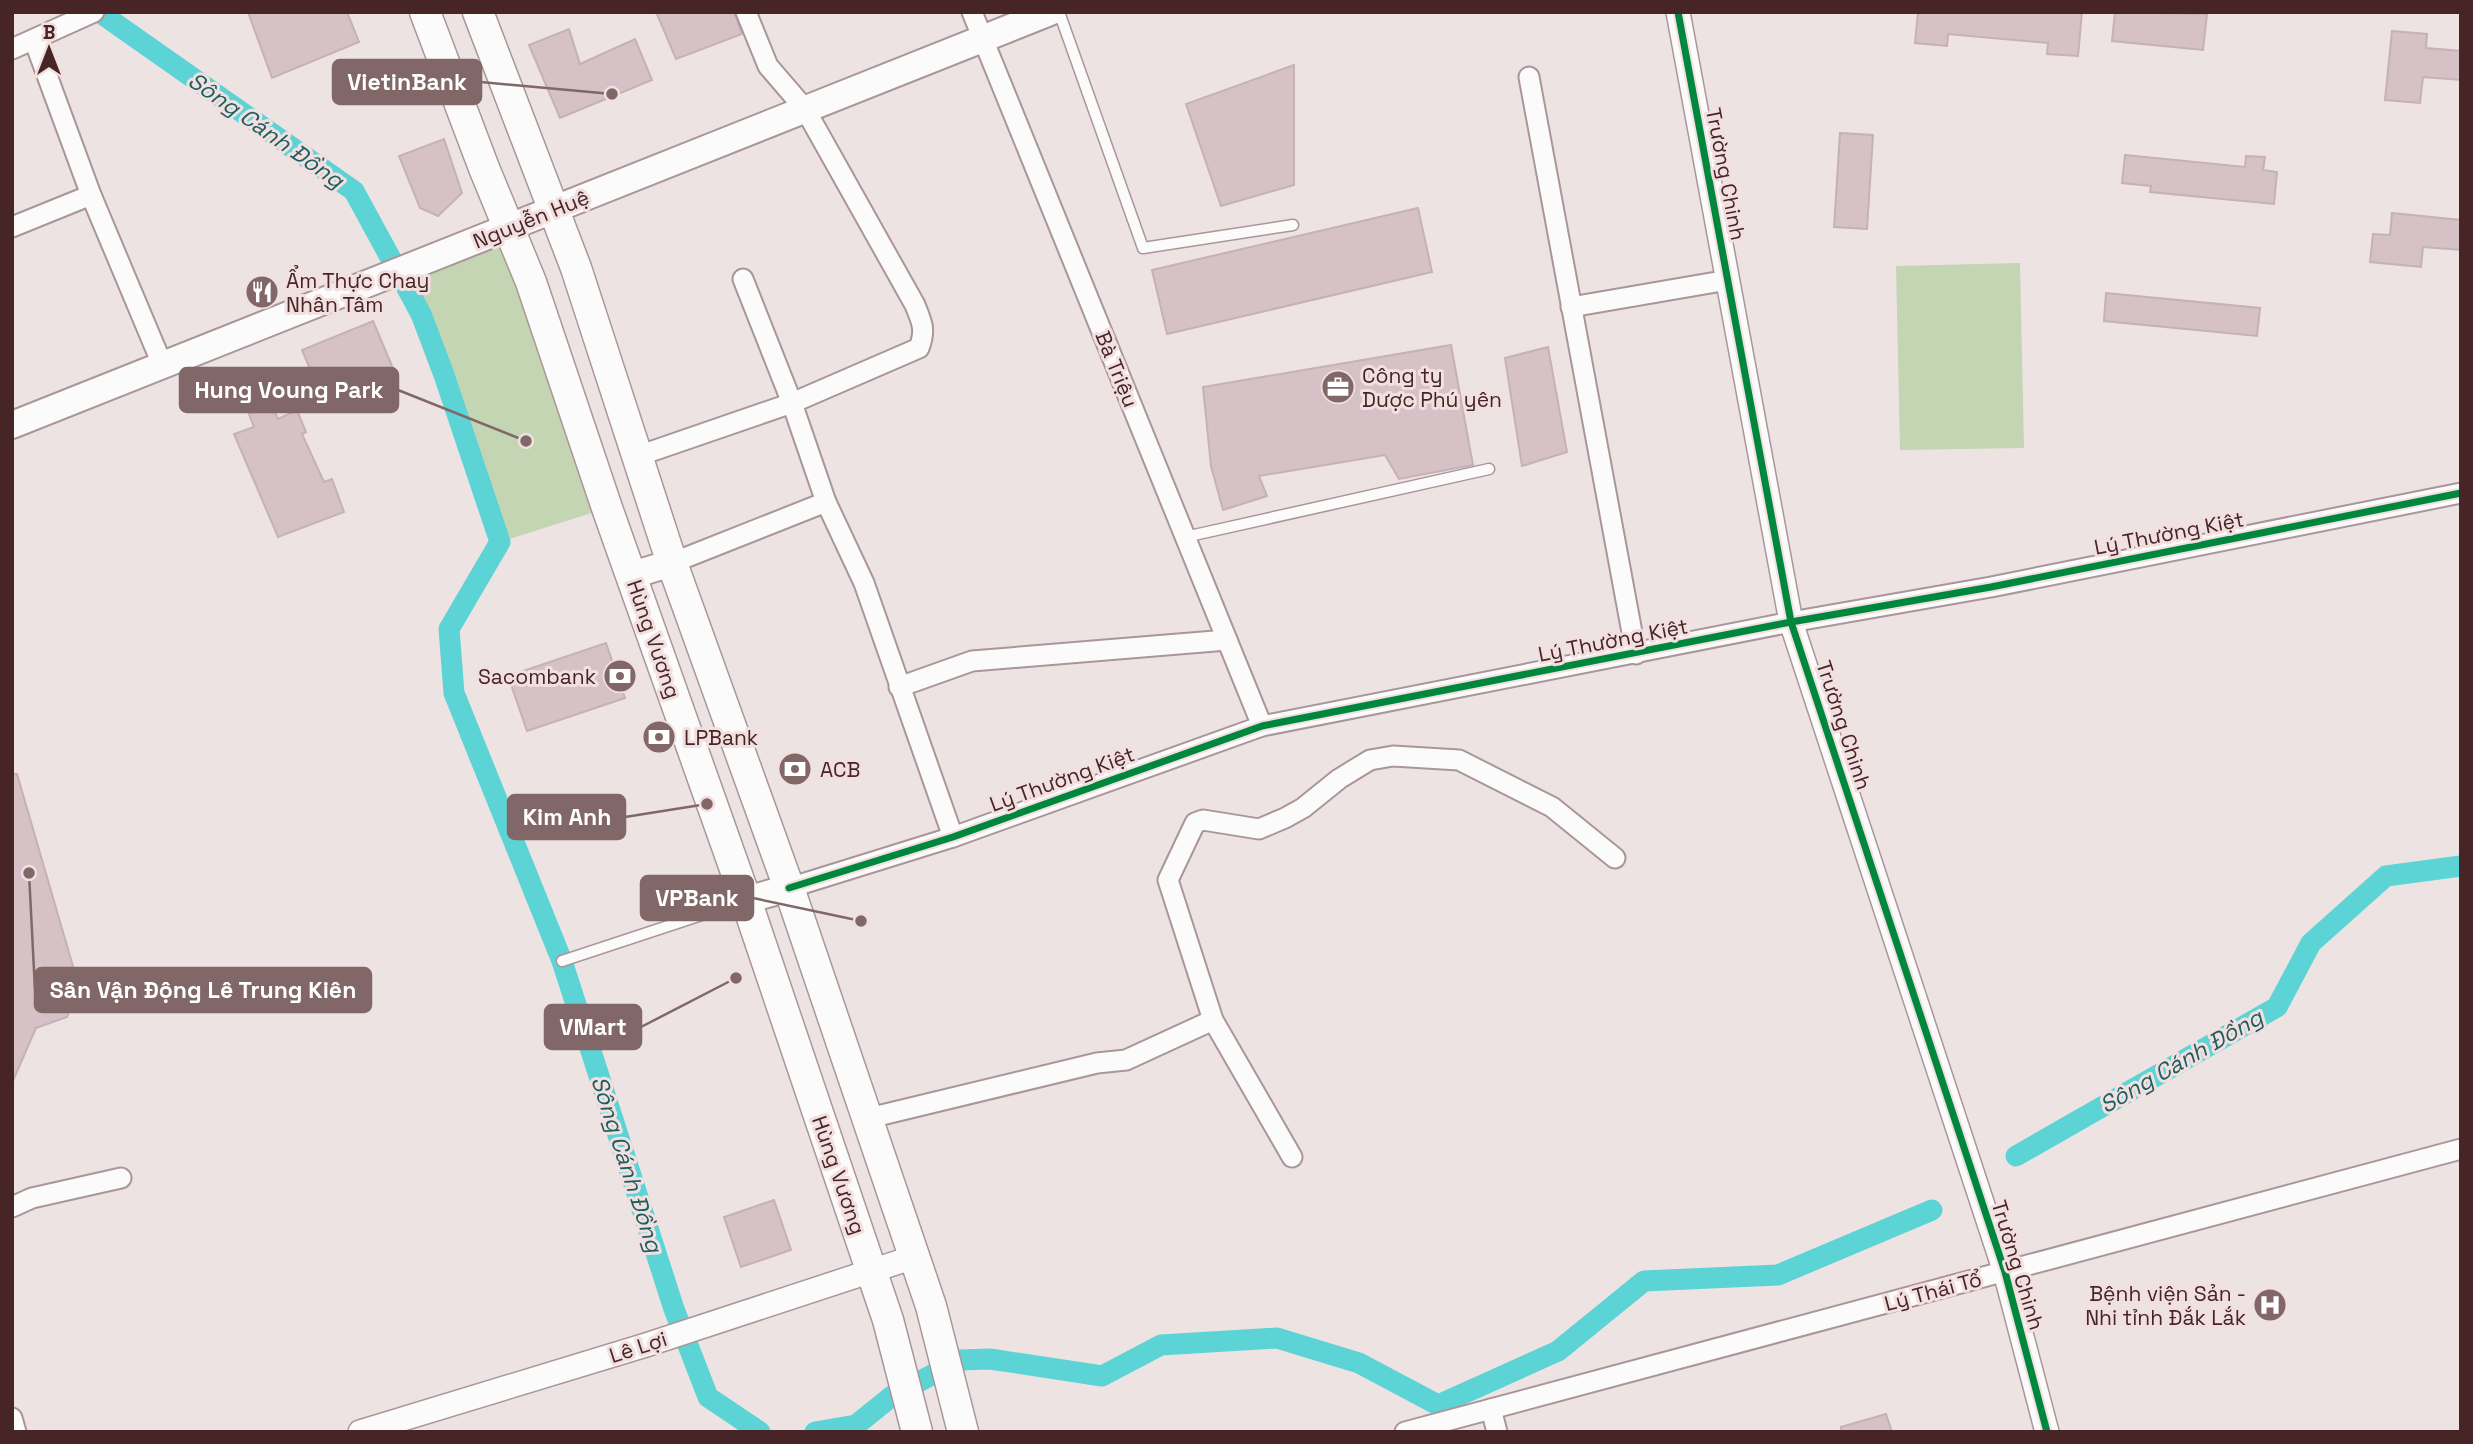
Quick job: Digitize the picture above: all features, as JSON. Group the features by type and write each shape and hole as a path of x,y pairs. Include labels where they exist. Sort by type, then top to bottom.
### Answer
{"main road":[{"name":"Hùng Vương","path":"425,12 531,282 746,900 888,1320 917,1430"},
{"name":"Hùng Vương","path":"478,12 576,268 672,563 789,888 865,1119 914,1257 961,1424"},
{"name":"Nguyễn Huệ","path":"12,425 1050,12"},
{"path":"632,575 672,563"},
{"path":"746,900 789,888"}],"street":[{"path":"12,49 94,12"},
{"path":"638,456 792,403 919,348 924,336 922,321 915,305 805,109 768,66 746,12"},
{"name":"Bà Triệu","path":"972,12 1262,726"},
{"name":"Trường Chinh","path":"1678,12 1791,622 2005,1272 2047,1432"},
{"path":"34,40 91,195 162,365"},
{"path":"1528,76 1636,654"},
{"path":"12,227 91,195"},
{"path":"743,279 792,403 827,502 864,583 953,837"},
{"path":"1571,307 1728,280"},
{"name":"Lý Thường Kiệt","path":"789,888 953,837 1262,726 1791,622 1991,587 2461,493"},
{"path":"672,563 827,502"},
{"path":"899,687 972,661 1227,640"},
{"path":"1292,1157 1213,1020 1168,880 1195,824 1203,820 1259,829 1303,808 1339,779 1370,760 1393,756 1459,760 1552,807 1615,858"},
{"path":"865,1119 1097,1063 1126,1060 1213,1020"},
{"name":"Lý Thái Tổ","path":"1405,1432 2461,1149"},
{"path":"12,1207 32,1198 121,1178"},
{"name":"Lê Lợi","path":"360,1432 646,1345 914,1257"},
{"path":"1491,1409 1497,1432"},
{"path":"12,1418 16,1432"}],"lane":[{"path":"1059,12 1143,248 1293,225"},
{"path":"1185,537 1489,469"},
{"path":"562,961 746,900"}],"green space":[{"path":"508,229 607,508 500,542 421,314 395,274"},
{"path":"2020,263 2024,448 1900,450 1896,266"}],"building":[{"path":"248,12 347,12 359,42 272,78"},
{"path":"656,12 734,12 742,34 676,59"},
{"path":"1918,12 2082,12 2078,56 2047,54 2048,43 1948,34 1947,46 1915,43"},
{"path":"2115,12 2207,14 2203,50 2112,41"},
{"path":"569,29 580,64 635,39 652,80 560,118 529,45"},
{"path":"2392,31 2427,34 2426,48 2461,51 2461,80 2423,77 2420,103 2385,100"},
{"path":"1294,65 1294,185 1221,206 1186,104"},
{"path":"1840,133 1873,135 1867,229 1834,227"},
{"path":"444,139 462,193 438,216 420,208 399,156"},
{"path":"2125,155 2245,167 2246,156 2265,157 2263,170 2277,172 2274,204 2150,192 2151,186 2122,183"},
{"path":"1418,208 1432,272 1167,334 1152,270"},
{"path":"2392,213 2461,220 2461,250 2423,247 2421,267 2370,262 2373,234 2390,235"},
{"path":"2106,293 2260,308 2257,336 2104,321"},
{"path":"373,321 398,380 327,409 302,350"},
{"path":"1451,345 1473,465 1399,479 1385,455 1259,476 1267,496 1223,510 1211,466 1203,387"},
{"path":"1548,347 1567,452 1522,466 1505,358"},
{"path":"271,404 278,419 297,410 306,432 302,434 324,482 332,479 344,512 278,537 234,434 254,427 249,414"},
{"path":"606,643 625,698 527,731 508,676"},
{"path":"12,774 17,774 79,987 67,1017 36,1028 12,1083"},
{"path":"774,1200 791,1250 741,1267 724,1217"},
{"path":"1886,1414 1892,1432 1841,1432 1841,1427"}],"waterway":[{"name":"Sông Cánh Đồng","path":"99,12 354,191 421,314 500,542 449,629 454,693 562,961 674,1309 708,1397 760,1432"},
{"name":"Sông Cánh Đồng","path":"2016,1156 2277,1007 2311,943 2386,876 2461,866"},
{"name":"Sông Cánh Đồng","path":"815,1432 856,1425 892,1396 960,1360 990,1359 1102,1376 1161,1345 1277,1338 1359,1363 1438,1405 1558,1351 1644,1281 1778,1275 1932,1210"}],"cycle path":[{"path":"1678,12 1791,622 2005,1272 2047,1432"},
{"path":"789,888 953,837 1262,726 1791,622 1991,587 2461,493"}],"place":[{"name":"VietinBank","path":"612,94"},
{"name":"Ẩm Thực Chay Nhân Tâm","path":"262,292"},
{"name":"Công ty Dược Phú yên","path":"1338,387"},
{"name":"Hung Voung Park","path":"526,441"},
{"name":"Sacombank","path":"620,676"},
{"name":"LPBank","path":"659,737"},
{"name":"ACB","path":"795,769"},
{"name":"Kim Anh","path":"707,804"},
{"name":"Sân Vận Động Lê Trung Kiên","path":"29,873"},
{"name":"VPBank","path":"861,921"},
{"name":"VMart","path":"736,978"},
{"name":"Bệnh viện Sản - Nhi tỉnh Đắk Lắk","path":"2270,1305"}]}
